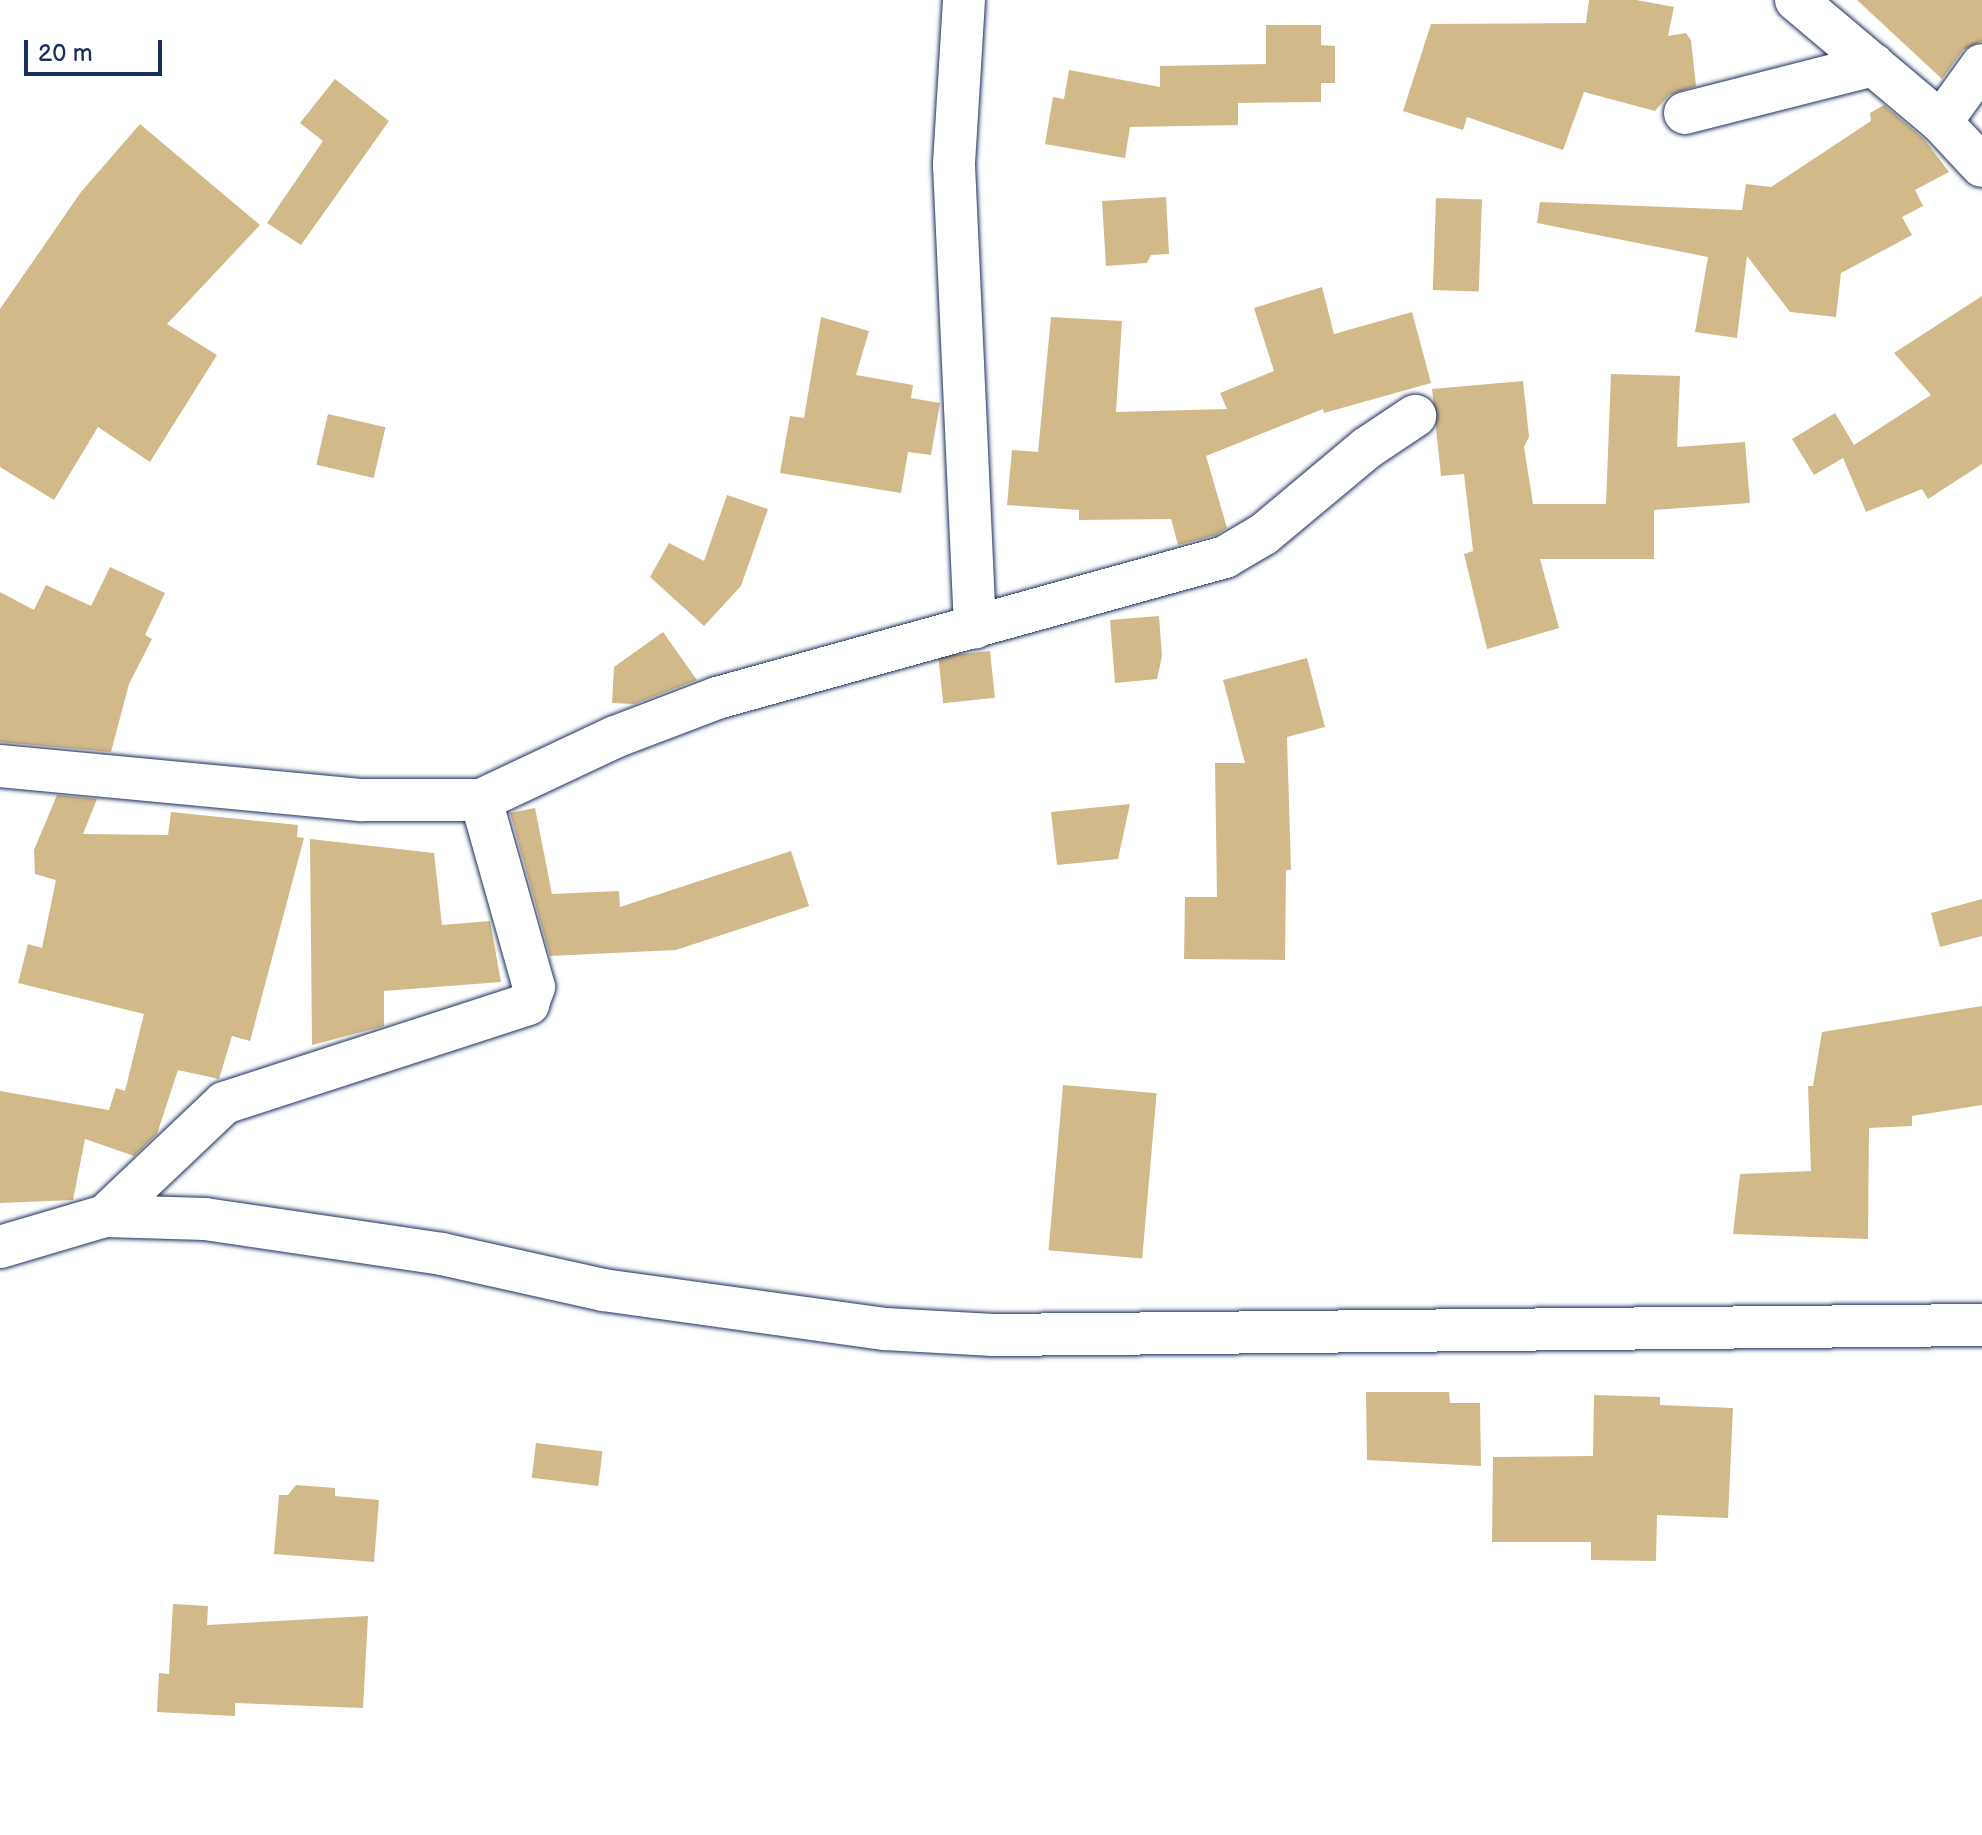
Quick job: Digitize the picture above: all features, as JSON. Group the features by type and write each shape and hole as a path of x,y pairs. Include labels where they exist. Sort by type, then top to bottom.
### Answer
{"street":[{"path":"964,0 954,165 975,628"},
{"path":"1796,0 1941,122 1982,166"},
{"path":"1685,113 1874,65"},
{"path":"1941,122 1982,65"},
{"path":"0,766 362,800 481,800 672,713 1225,557 1264,534 1367,448 1415,416"},
{"path":"105,1216 224,1103 528,1004 534,987 481,800"},
{"path":"0,1247 105,1216 272,1226 442,1254 603,1290 900,1330 1007,1335 1982,1325"}],"building":[{"path":"1589,0 1636,0 1674,7 1668,36 1686,33 1691,40 1696,86 1669,95 1655,111 1584,92 1563,150 1467,117 1463,130 1403,111 1431,24 1586,23"},
{"path":"1857,0 1982,0 1982,41 1963,50 1942,79"},
{"path":"1266,25 1321,25 1321,45 1335,46 1335,83 1321,83 1321,102 1238,103 1238,125 1130,127 1125,158 1045,144 1053,97 1064,99 1069,70 1160,87 1160,66 1266,64"},
{"path":"335,79 389,121 301,245 267,223 323,141 300,123"},
{"path":"1884,105 1924,139 1949,172 1915,190 1923,206 1902,217 1912,235 1841,273 1836,317 1790,312 1747,256 1737,338 1695,332 1708,257 1537,223 1540,202 1742,210 1746,184 1771,187 1871,121 1870,113"},
{"path":"140,124 260,225 167,324 217,355 150,462 98,427 54,500 0,467 0,309 81,192"},
{"path":"1166,197 1169,254 1151,255 1147,263 1106,266 1102,201"},
{"path":"1436,198 1482,200 1479,292 1433,290"},
{"path":"1322,287 1334,334 1412,312 1431,383 1324,413 1323,409 1206,456 1227,528 1216,535 1178,545 1171,519 1079,520 1079,510 1007,505 1012,450 1038,452 1051,317 1122,321 1116,412 1227,409 1220,393 1274,371 1254,308"},
{"path":"1982,296 1982,464 1928,499 1922,489 1866,512 1843,458 1814,475 1792,439 1835,413 1854,445 1931,395 1894,353"},
{"path":"821,317 869,331 856,375 913,385 911,398 940,403 931,455 908,452 901,493 780,473 790,416 804,418"},
{"path":"1611,374 1680,376 1677,447 1745,442 1750,503 1654,510 1654,559 1540,559 1559,628 1487,649 1464,554 1473,551 1464,474 1441,476 1432,389 1523,381 1529,437 1524,447 1533,504 1606,504"},
{"path":"328,414 385,427 374,478 316,465"},
{"path":"727,495 768,509 741,586 704,626 650,577 669,543 704,561"},
{"path":"110,567 165,593 145,635 152,639 129,684 111,752 0,742 0,592 34,610 46,585 91,606"},
{"path":"1159,616 1162,656 1157,679 1115,683 1110,620"},
{"path":"663,632 697,680 634,704 612,703 614,667"},
{"path":"990,651 995,698 943,703 938,656"},
{"path":"1307,658 1325,727 1287,737 1291,870 1286,870 1285,960 1184,959 1185,897 1217,897 1215,763 1245,763 1223,680"},
{"path":"57,795 97,799 83,834 168,835 171,812 298,825 297,837 304,838 250,1041 232,1036 219,1079 178,1070 157,1134 134,1156 85,1139 73,1200 0,1203 0,1091 109,1110 116,1088 125,1091 144,1014 18,983 28,944 42,948 56,880 35,874 34,850"},
{"path":"1130,804 1118,859 1057,865 1051,812"},
{"path":"535,808 552,894 619,891 620,907 791,851 809,906 676,950 550,956 510,813"},
{"path":"310,839 434,853 442,925 490,921 501,982 384,991 384,1026 312,1045"},
{"path":"1982,899 1982,936 1940,947 1931,913"},
{"path":"1982,1006 1982,1105 1912,1116 1912,1126 1869,1128 1868,1239 1733,1234 1740,1174 1811,1171 1808,1086 1813,1086 1822,1032"},
{"path":"1063,1085 1157,1093 1142,1259 1049,1250"},
{"path":"1366,1392 1449,1392 1450,1403 1480,1403 1481,1466 1367,1460"},
{"path":"1594,1395 1660,1397 1660,1405 1733,1408 1728,1518 1657,1515 1656,1561 1591,1560 1591,1542 1492,1542 1493,1457 1593,1456"},
{"path":"536,1443 603,1451 598,1486 532,1478"},
{"path":"296,1485 335,1488 335,1496 379,1500 374,1562 274,1554 279,1495 288,1495"},
{"path":"173,1604 208,1606 207,1625 368,1616 363,1708 235,1703 235,1716 157,1712 159,1673 169,1674"}]}
